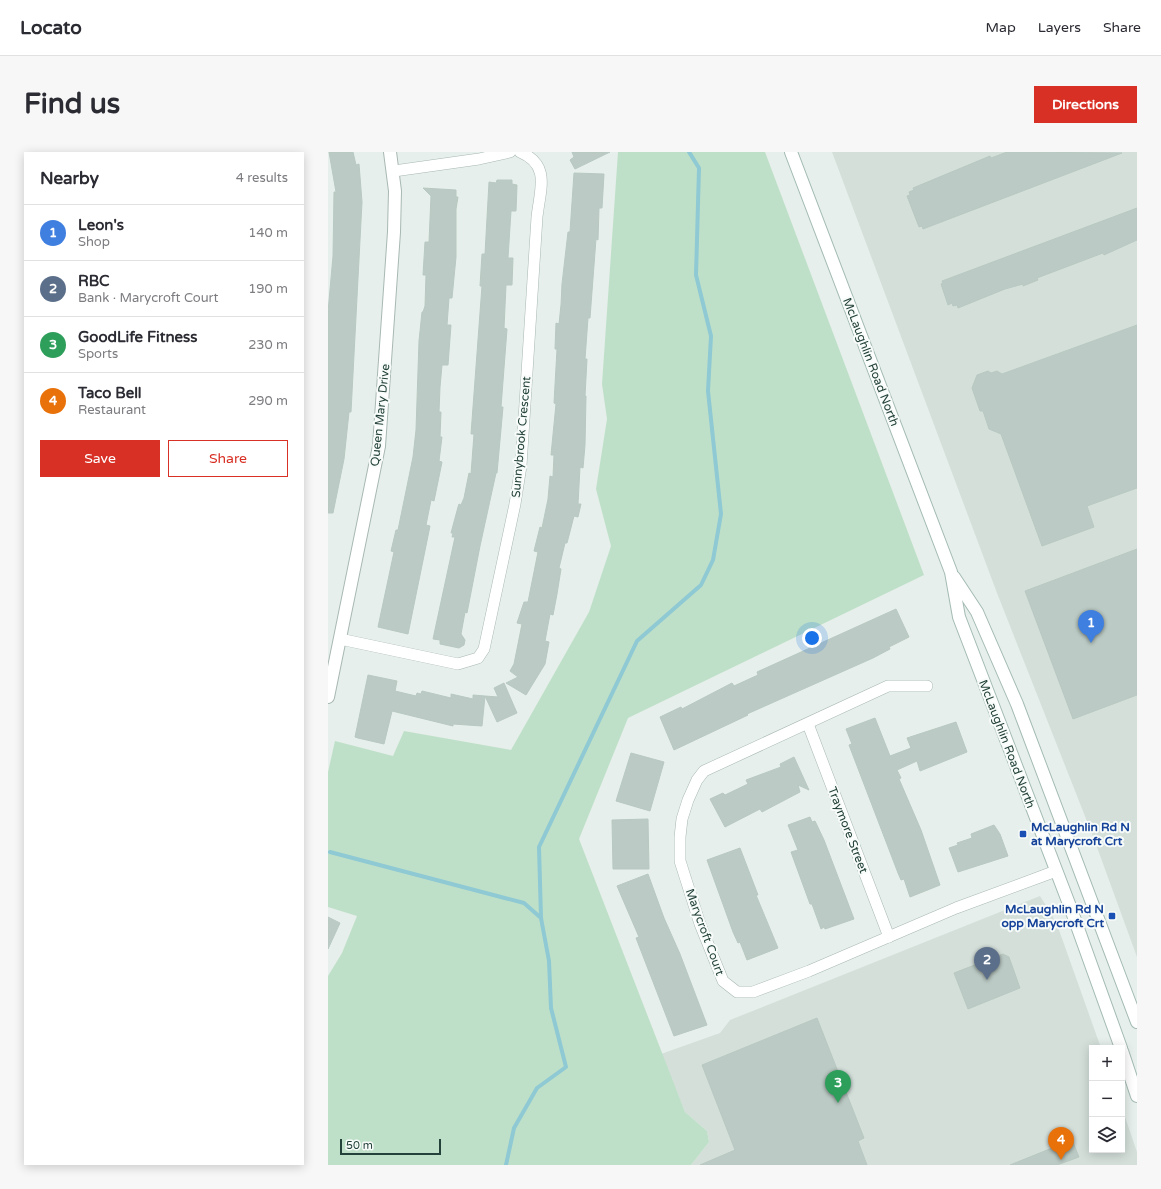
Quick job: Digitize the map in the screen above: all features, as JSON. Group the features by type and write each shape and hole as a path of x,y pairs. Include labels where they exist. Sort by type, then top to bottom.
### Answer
{"main road":[{"name":"Queen Mary Drive","path":"328,697 379,446 394,232 394,171 390,152"},
{"name":"McLaughlin Road North","path":"791,152 951,572 959,617 1056,871 1120,1045"},
{"name":"McLaughlin Road North","path":"951,572 976,612 1017,704 1137,1022"},
{"path":"1125,1059 1137,1096"}],"street":[{"path":"394,171 479,159 510,152"},
{"name":"Sunnybrook Crescent","path":"340,639 458,664 478,658 484,649 513,512 521,466 537,217 541,178 540,168 535,161 520,152"},
{"name":"Marycroft Court","path":"927,686 888,686 808,724 704,770 697,780 688,800 682,819 680,861 700,924 723,981 737,992 753,992 956,908 1056,871"},
{"name":"Traymore Street","path":"808,724 889,937"}],"shaded area":[{"path":"832,152 1137,152 1137,957 1094,839 997,593"},
{"path":"1040,896 1052,915 1059,930 1100,1045 1089,1045 1089,1153 1125,1153 1125,1117 1137,1152 1137,1165 691,1165 709,1142 707,1131 685,1112 661,1054 720,1033 730,1020"}],"green space":[{"path":"618,152 765,152 924,575 628,718 579,839 685,1112 707,1131 709,1142 691,1165 328,1165 328,976 342,953 357,916 328,907 328,772 335,741 393,756 404,731 511,750 589,612 611,546 596,489 607,419 602,384"}],"building":[{"path":"329,152 353,152 356,165 359,164 362,202 351,412 349,412 344,459 333,513 328,513 328,312 333,256 334,192 336,192"},
{"path":"572,152 610,152 575,169 570,160 574,157"},
{"path":"1007,152 1122,153 923,229 922,226 919,227 907,196 910,195 909,192 914,190 913,188 990,156 991,158"},
{"path":"574,173 604,174 602,208 599,208 598,240 596,239 590,318 588,318 585,359 587,359 585,445 583,468 580,467 578,504 581,504 578,517 574,516 559,568 561,569 553,615 550,614 545,641 549,642 545,664 526,695 506,683 518,677 510,671 514,664 522,624 517,623 524,602 528,602 538,552 534,551 540,527 542,528 548,499 550,476 553,477 554,455 551,455 556,404 554,403 557,349 555,349 556,323 559,324 568,232 570,232"},
{"path":"497,180 512,180 512,184 517,185 516,211 511,211 508,258 513,258 512,285 506,285 504,328 507,329 501,407 503,407 497,473 480,546 467,613 465,612 461,634 465,640 464,645 459,648 440,644 440,640 433,639 455,537 452,537 453,533 451,533 459,504 461,505 464,498 469,473 471,474 474,434 471,434 482,286 480,286 482,254 485,254 489,182 496,183"},
{"path":"423,188 456,190 456,197 458,197 456,209 456,257 452,298 449,298 447,325 451,325 448,365 442,365 440,387 440,437 442,437 439,461 442,462 434,501 431,500 426,525 430,526 408,634 378,627 394,552 391,551 396,530 398,530 413,457 416,430 419,341 422,312 425,306 426,275 423,275 425,242 429,242 431,196"},
{"path":"1137,208 1137,240 1104,255 1103,253 1037,278 1038,280 1023,286 1023,284 1005,289 958,308 957,305 953,306 952,303 948,305 941,284 943,283 942,281"},
{"path":"1137,325 1137,488 1087,506 1094,527 1042,546 1001,434 989,429 983,411 980,411 972,388 977,375 988,371 991,373 997,371 1002,374"},
{"path":"1137,549 1137,695 1073,719 1025,591"},
{"path":"896,609 909,637 889,647 890,649 873,658 747,714 748,715 674,750 660,717 681,707 682,709 732,683 734,686 758,675 757,672"},
{"path":"368,675 397,681 395,691 416,696 417,693 421,694 422,691 451,698 451,694 473,699 473,695 485,696 482,726 453,724 453,726 392,711 384,744 355,737"},
{"path":"504,683 517,713 497,722 485,696 498,697 494,688"},
{"path":"875,718 890,756 911,748 907,738 956,722 967,752 920,771 917,761 897,770 901,778 899,779 921,830 940,885 910,897 904,879 901,880 898,873 849,745 852,744 846,729"},
{"path":"631,753 664,762 650,811 616,801"},
{"path":"794,757 809,790 798,785 800,792 762,812 760,809 725,827 710,799 723,793 725,795 748,784 746,780 781,767 780,764"},
{"path":"810,817 812,822 815,821 824,840 854,919 825,929 824,927 821,929 791,852 798,850 788,825"},
{"path":"648,819 649,869 613,869 612,820"},
{"path":"994,825 1000,834 1008,856 958,872 949,848 958,845 957,843 972,838 971,834"},
{"path":"740,848 758,895 756,895 778,948 747,960 740,942 738,943 733,932 707,860"},
{"path":"648,874 707,1025 674,1036 636,938 639,937 617,886"},
{"path":"328,917 340,923 328,949"},
{"path":"1003,954 1009,957 1020,988 968,1009 954,973"},
{"path":"817,1018 864,1138 858,1141 867,1165 700,1165 735,1150 702,1065"},
{"path":"1072,1140 1079,1157 1057,1165 1010,1165"}],"waterway":[{"path":"541,918 539,847 637,641 701,585 713,560 721,514 708,391 711,336 696,275 699,168 689,152"},
{"path":"330,852 524,903 541,918 549,961 551,1008 566,1067 537,1088 514,1128 506,1165"}],"place":[{"name":"Leon's","path":"1091,643"},
{"name":"McLaughlin Rd N at Marycroft Crt","path":"1023,834"},
{"name":"McLaughlin Rd N opp Marycroft Crt","path":"1112,916"},
{"name":"RBC","path":"987,980"},
{"name":"GoodLife Fitness","path":"838,1103"},
{"name":"Taco Bell","path":"1061,1160"}]}
